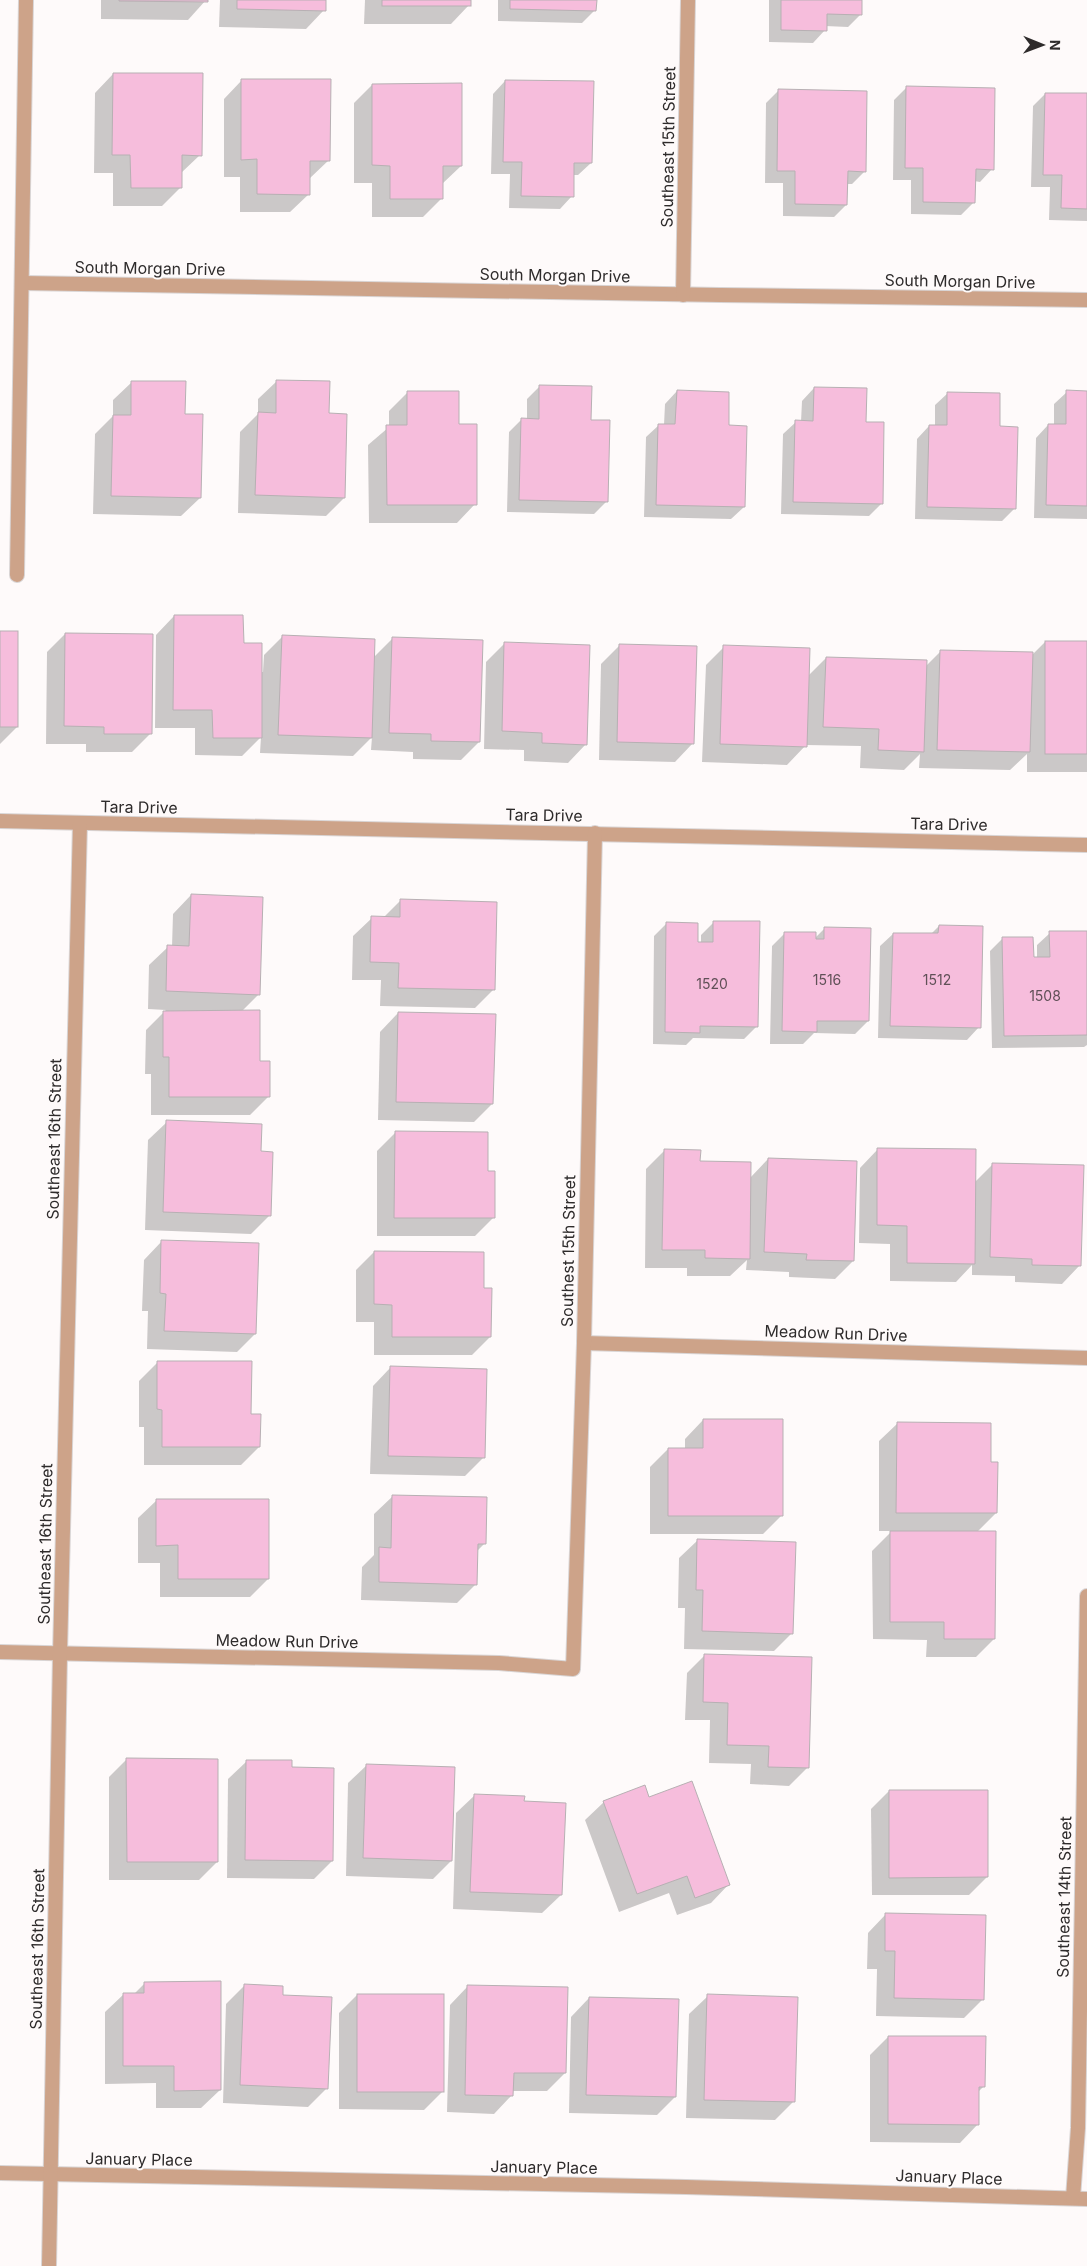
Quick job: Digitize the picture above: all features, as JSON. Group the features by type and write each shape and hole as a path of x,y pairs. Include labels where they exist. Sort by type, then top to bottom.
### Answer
{"street":[{"path":"18,575 26,0"},
{"name":"Southeast 15th Street","path":"683,295 688,0"},
{"name":"South Morgan Drive","path":"23,283 1087,300"},
{"name":"Tara Drive","path":"0,821 1087,844"},
{"name":"Southeast 16th Street","path":"49,2266 60,1654 80,823"},
{"name":"Southest 15th Street","path":"573,1669 584,1343 594,833"},
{"name":"Meadow Run Drive","path":"584,1343 1087,1358"},
{"name":"Southeast 14th Street","path":"1080,2198 1078,2128 1087,1596"},
{"name":"Meadow Run Drive","path":"0,1652 499,1663 573,1669"},
{"name":"January Place","path":"0,2173 676,2186 1080,2198"}],"building":[{"path":"208,0 208,2 119,1"},
{"path":"237,0 326,0 326,11 237,9"},
{"path":"382,0 471,0 471,6 382,6"},
{"path":"510,0 597,0 596,11 510,9"},
{"path":"781,0 862,0 862,15 827,14 827,31 781,30"},
{"path":"113,73 203,73 202,156 182,155 182,188 131,188 130,155 112,155"},
{"path":"241,79 331,79 330,161 310,161 310,195 257,194 257,159 241,160"},
{"path":"505,80 594,81 592,163 574,163 574,197 521,196 522,162 503,162"},
{"path":"462,83 462,166 443,166 443,199 390,199 390,166 372,165 372,84"},
{"path":"906,86 995,88 994,170 976,169 975,203 923,202 923,168 905,168"},
{"path":"778,89 867,91 866,172 848,171 847,205 795,204 795,171 777,171"},
{"path":"1045,93 1087,93 1087,209 1061,208 1062,175 1043,175"},
{"path":"276,380 330,381 329,413 347,414 345,498 255,495 258,412 276,413"},
{"path":"131,381 186,381 185,414 203,414 201,498 111,496 113,415 131,415"},
{"path":"539,385 592,386 591,420 610,420 608,502 519,500 521,418 539,419"},
{"path":"814,387 867,388 866,422 884,422 883,504 793,502 795,420 813,421"},
{"path":"677,390 729,392 729,425 747,426 745,507 656,505 658,424 675,424"},
{"path":"1066,390 1087,391 1087,506 1046,505 1048,424 1066,424"},
{"path":"407,391 459,391 459,424 477,424 477,505 387,505 386,425 407,425"},
{"path":"947,392 1000,393 1000,426 1018,427 1016,509 927,507 929,425 947,425"},
{"path":"174,615 243,615 244,643 262,643 262,738 213,738 212,710 173,710"},
{"path":"0,631 18,631 18,727 0,727"},
{"path":"65,633 153,634 152,734 104,734 104,727 64,726"},
{"path":"282,635 375,639 372,738 278,735"},
{"path":"392,637 483,640 480,742 431,741 431,734 389,733"},
{"path":"1045,641 1087,641 1087,754 1045,754"},
{"path":"504,642 590,645 587,745 542,743 542,733 502,731"},
{"path":"619,644 697,646 694,744 617,742"},
{"path":"723,645 810,648 807,747 720,744"},
{"path":"940,650 1033,652 1030,752 937,750"},
{"path":"826,657 927,660 924,752 878,750 879,729 823,727"},
{"path":"191,894 263,897 260,995 166,991 167,945 189,946"},
{"path":"400,899 497,902 495,990 398,988 399,963 370,962 371,916 400,917"},
{"path":"713,921 760,921 758,1027 700,1026 700,1033 665,1032 666,922 698,923 698,942 713,942"},
{"path":"939,925 983,926 981,1028 890,1026 893,933 938,933"},
{"path":"824,927 871,928 869,1021 817,1021 817,1032 782,1031 784,932 816,932 816,939 824,939"},
{"path":"1049,931 1087,931 1087,1035 1004,1036 1002,937 1033,937 1034,957 1050,957"},
{"path":"260,1010 260,1061 270,1061 270,1097 169,1097 169,1057 163,1057 163,1011"},
{"path":"398,1012 496,1014 493,1104 396,1102"},
{"path":"166,1120 262,1124 261,1151 273,1152 271,1216 163,1212"},
{"path":"395,1131 488,1132 488,1171 495,1171 495,1218 394,1218"},
{"path":"877,1148 976,1149 975,1264 907,1263 907,1226 877,1225"},
{"path":"664,1149 701,1150 700,1161 751,1162 750,1259 705,1258 705,1250 662,1250"},
{"path":"768,1158 857,1161 854,1261 806,1260 807,1254 764,1252"},
{"path":"992,1163 1084,1165 1081,1266 1032,1265 1032,1259 990,1257"},
{"path":"161,1240 259,1243 256,1334 164,1331 166,1294 160,1293"},
{"path":"374,1251 484,1252 484,1288 492,1288 491,1337 392,1337 392,1305 374,1304"},
{"path":"157,1361 252,1361 251,1414 261,1414 260,1447 162,1447 162,1410 157,1409"},
{"path":"390,1366 487,1369 485,1458 388,1456"},
{"path":"703,1419 783,1419 783,1516 668,1516 668,1448 703,1448"},
{"path":"897,1422 991,1423 991,1462 998,1462 997,1513 896,1513"},
{"path":"392,1495 487,1497 486,1544 478,1544 477,1585 379,1582 379,1547 391,1548"},
{"path":"156,1499 269,1499 269,1579 178,1579 178,1545 156,1546"},
{"path":"890,1531 996,1531 995,1639 944,1639 944,1622 890,1622"},
{"path":"697,1539 796,1542 793,1634 702,1631 703,1590 696,1590"},
{"path":"704,1654 812,1657 809,1768 768,1767 769,1746 727,1745 728,1703 703,1702"},
{"path":"126,1758 218,1759 218,1862 127,1862"},
{"path":"246,1760 292,1760 292,1767 334,1768 333,1861 245,1860"},
{"path":"366,1764 455,1767 452,1861 363,1858"},
{"path":"692,1781 730,1885 695,1898 687,1876 637,1894 603,1801 645,1785 649,1797"},
{"path":"889,1790 988,1790 988,1877 889,1878"},
{"path":"474,1794 525,1796 524,1801 566,1803 562,1895 470,1892"},
{"path":"885,1913 986,1915 984,2000 894,1998 895,1951 885,1951"},
{"path":"221,1981 221,2090 174,2091 174,2066 123,2066 123,1993 144,1993 144,1982"},
{"path":"244,1984 283,1986 283,1995 332,1997 328,2089 240,2085"},
{"path":"467,1985 568,1987 566,2073 514,2073 513,2096 465,2095"},
{"path":"357,1994 444,1994 444,2092 357,2092"},
{"path":"707,1994 798,1997 795,2102 704,2100"},
{"path":"589,1997 679,1999 676,2097 586,2095"},
{"path":"888,2036 986,2036 985,2087 979,2087 979,2125 888,2124"}]}
